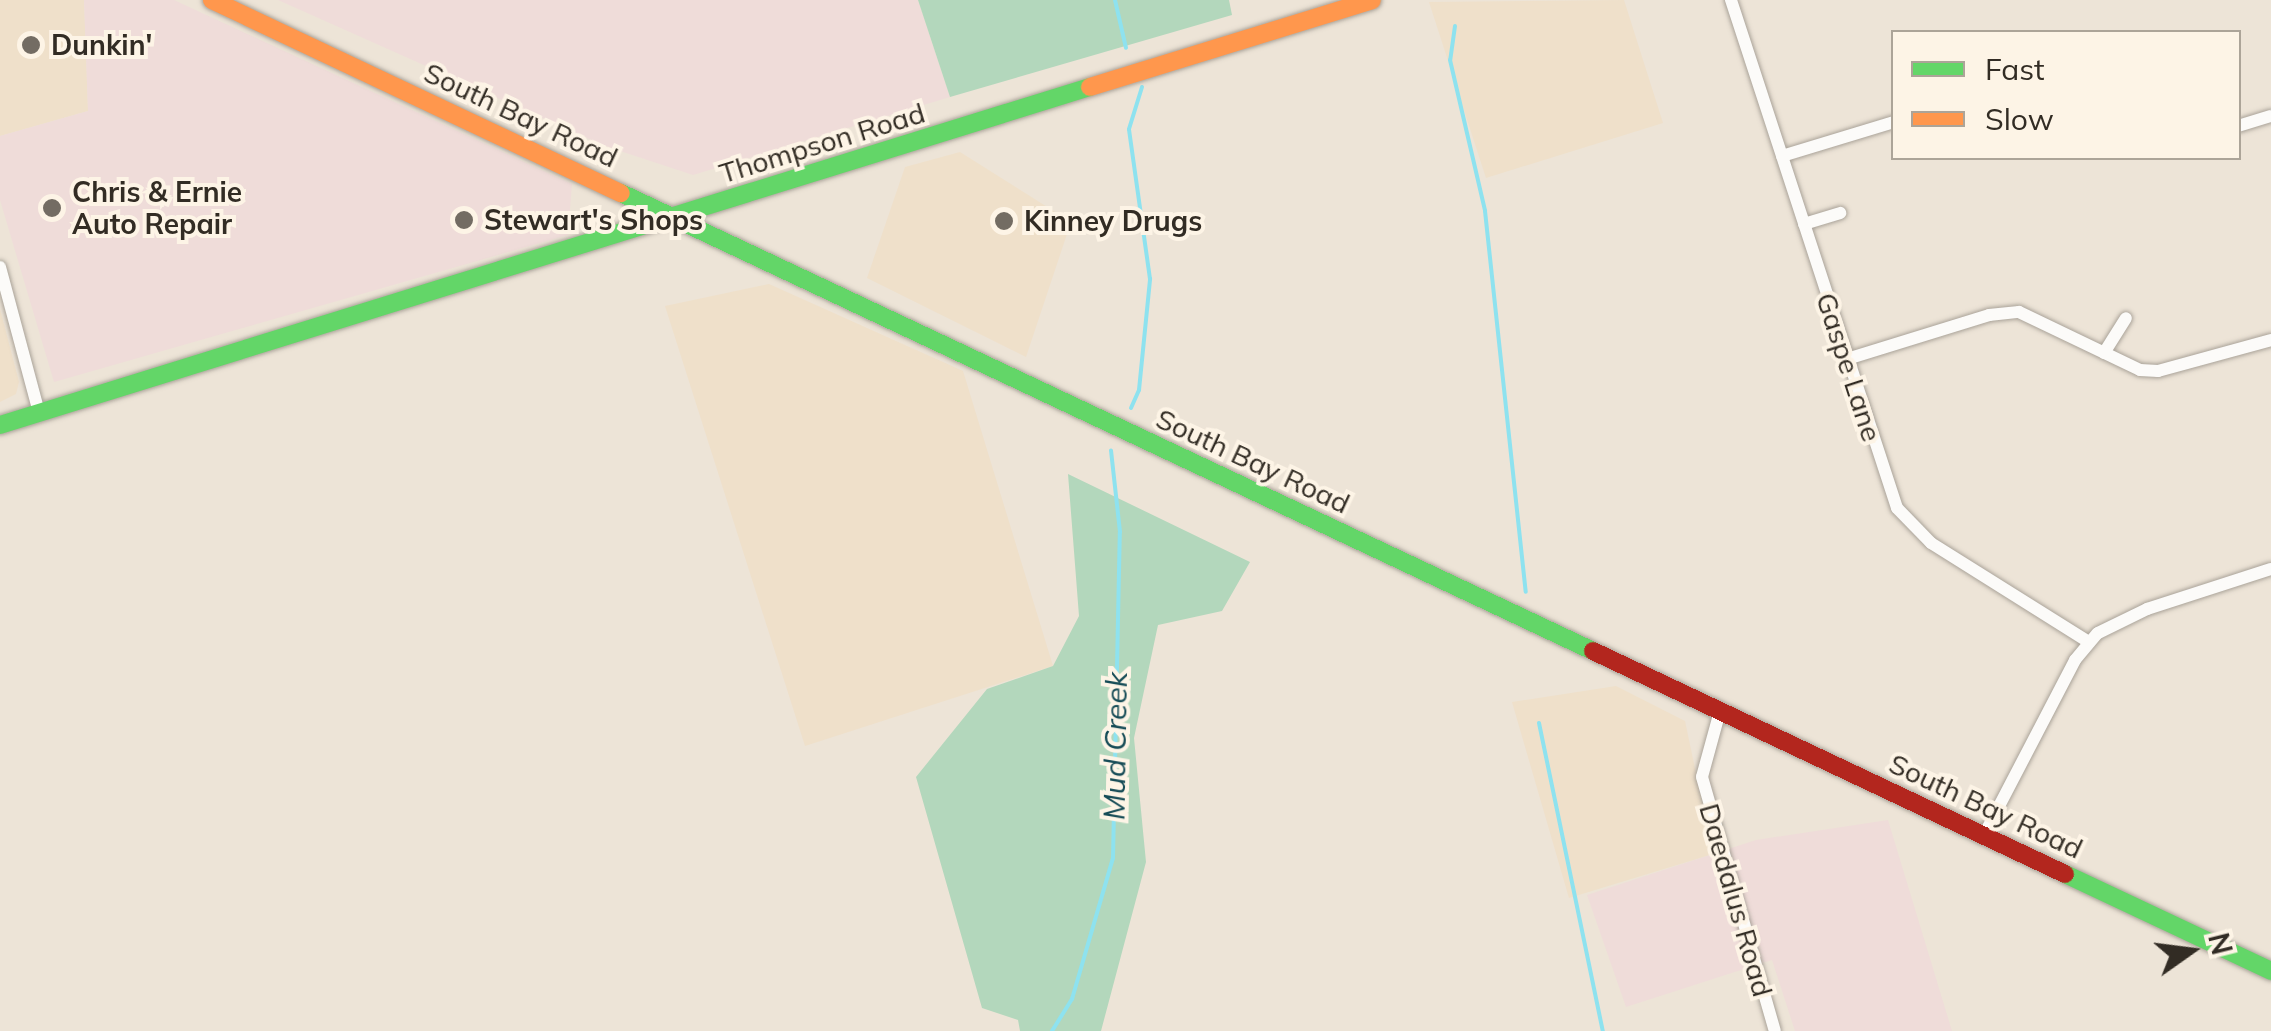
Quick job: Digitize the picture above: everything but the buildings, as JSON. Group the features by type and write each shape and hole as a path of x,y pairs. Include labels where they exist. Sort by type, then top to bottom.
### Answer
{"street":[{"name":"South Bay Road","path":"212,0 2271,971"},
{"name":"Thompson Road","path":"0,425 1372,0"},
{"name":"Gaspe Lane","path":"1731,0 1889,491 1914,530 2089,642"},
{"path":"2241,125 2271,116"},
{"path":"1782,156 1891,123"},
{"path":"1804,224 1840,213"},
{"path":"0,267 40,413"},
{"path":"1847,359 1990,315 2019,312 2140,370 2158,371 2271,340"},
{"path":"2104,353 2126,318"},
{"path":"1984,836 2089,642 2135,614 2271,569"},
{"name":"Daedalus Road","path":"1720,711 1702,778 1774,1031"}],"shaded area":[{"path":"0,0 84,0 88,111 0,136"},
{"path":"84,0 174,0 572,184 568,235 54,382 0,200 0,136 88,111"},
{"path":"278,0 918,0 950,97 693,175 605,146"},
{"path":"1624,0 1663,123 1486,178 1429,2"},
{"path":"960,152 1071,222 1026,357 867,278 905,167"},
{"path":"769,284 963,371 1053,666 805,746 665,306"},
{"path":"0,309 19,382 16,394 0,402"},
{"path":"1616,686 1685,721 1713,854 1569,898 1512,702"},
{"path":"1888,820 1952,1031 1795,1031 1772,960 1626,1007 1587,895 1756,840"}],"green space":[{"path":"918,0 1229,0 1232,15 950,97"},
{"path":"1068,474 1250,562 1222,611 1158,625 1134,738 1146,862 1101,1031 1020,1031 1018,1020 982,1008 916,777 987,689 1053,666 1079,616"}],"waterway":[{"name":"Mud Creek","path":"1115,0 1126,48"},
{"path":"1455,26 1450,60 1485,211 1526,592"},
{"name":"Mud Creek","path":"1131,408 1139,390 1150,279 1129,129 1142,87"},
{"name":"Mud Creek","path":"1052,1031 1072,999 1113,858 1120,532 1111,450"},
{"path":"1539,723 1603,1031"}],"traffic: fast":[{"path":"0,425 1090,87"},
{"path":"621,193 1593,651"},
{"path":"2065,874 2271,971"}],"traffic: slow":[{"path":"212,0 621,193"},
{"path":"1090,87 1372,0"}],"traffic: jam":[{"path":"1593,651 2065,874"}],"place":[{"name":"Dunkin'","path":"31,45"},
{"name":"Chris & Ernie Auto Repair","path":"52,208"},
{"name":"Stewart's Shops","path":"464,220"},
{"name":"Kinney Drugs","path":"1004,221"}]}
